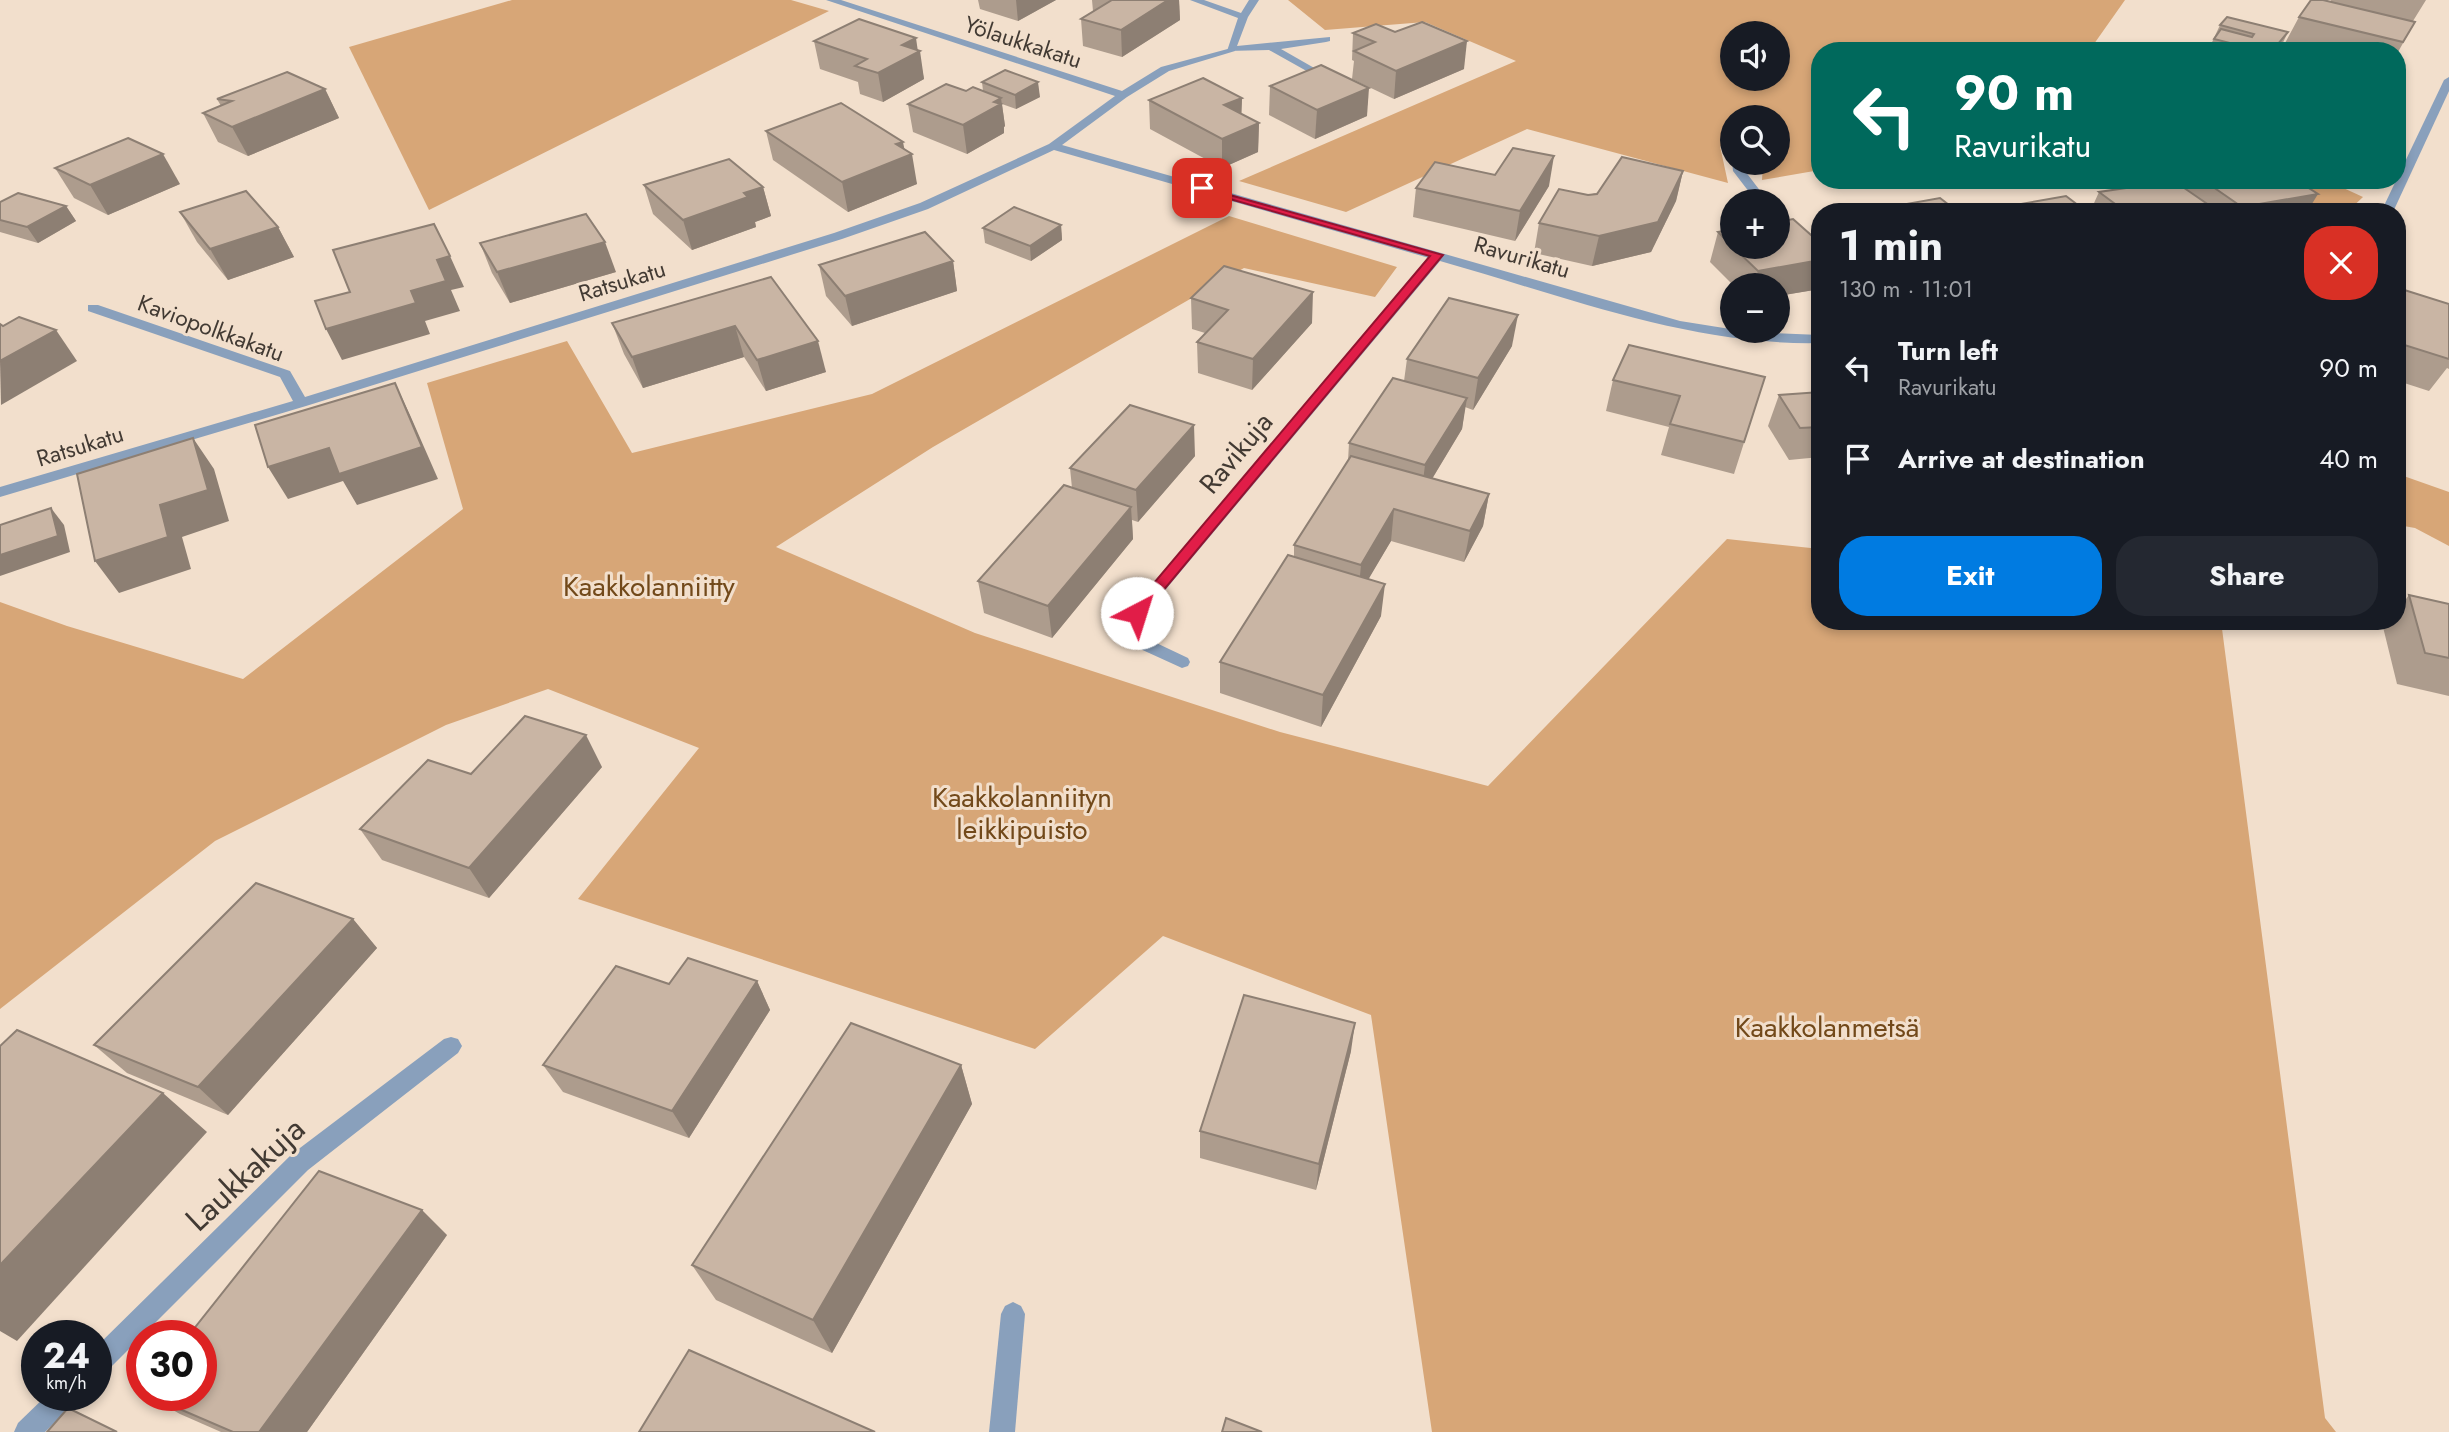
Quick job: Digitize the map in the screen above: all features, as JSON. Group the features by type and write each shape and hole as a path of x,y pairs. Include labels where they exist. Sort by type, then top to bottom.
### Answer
{"street":[{"name":"Yölaukkakatu","path":"831,0 1123,95"},
{"path":"1195,0 1243,17"},
{"path":"1231,49 1243,17 1254,0"},
{"name":"Ratsukatu","path":"0,492 302,402 838,236 923,206 1054,146 1123,95 1165,69 1231,49 1271,47 1326,39"},
{"path":"1271,47 1339,84"},
{"path":"2406,172 2449,80"},
{"name":"Ravurikatu","path":"1054,146 1678,325 1784,341 1811,339"},
{"path":"1790,227 1811,247"},
{"name":"Ravikuja","path":"1182,662 1120,633 1437,255"},
{"name":"Kaviopolkkakatu","path":"93,309 285,374 302,402"},
{"name":"Laukkakuja","path":"112,1348 300,1163 451,1046"},
{"path":"1002,1432 1013,1314"},
{"path":"27,1432 49,1411"}],"green space":[{"path":"512,0 791,0 829,11 429,210 349,47"},
{"path":"1288,0 2125,0 2095,42 1811,42 1811,172 1762,180 1762,175 1790,175 1790,105 1720,105 1720,175 1726,175 1728,183 1527,129 1346,212 1239,181 1516,61 1425,22 1325,30"},
{"path":"2282,189 2346,189 2363,197 2357,203 2312,203"},
{"name":"Kaakkolanmetsä","path":"1229,216 1397,267 1375,297 1244,268 933,447 776,547 975,633 1280,732 1488,786 1727,539 1811,548 1811,630 2222,630 2325,1418 2336,1432 1432,1432 1371,1015 1163,936 1035,1049 578,899 699,748 548,689 446,725 215,841 0,1009 0,602 67,626 243,679 463,509 427,383 567,341 632,453 872,394"},
{"path":"2406,477 2449,492 2449,546 2415,528 2406,526"}],"building":[{"path":"1112,0 1168,0 1121,30 1081,19"},
{"path":"2311,0 2323,0 2415,22 2403,42 2299,17"},
{"path":"2227,17 2288,32 2280,42 2226,42 2214,39 2221,29 2252,37 2254,34 2220,25"},
{"path":"859,19 916,38 902,45 920,51 878,73 855,66 867,59 814,41"},
{"path":"1422,22 1467,41 1396,71 1354,51 1375,42 1353,33 1376,24 1395,32"},
{"path":"1321,65 1369,88 1317,110 1270,86"},
{"path":"1005,70 1038,82 1015,95 982,82"},
{"path":"287,72 325,89 232,127 203,113 232,101 217,99"},
{"path":"1203,78 1242,98 1224,105 1259,123 1222,139 1149,100"},
{"path":"946,84 966,91 973,87 1001,98 994,102 1001,104 963,125 908,104"},
{"path":"841,103 903,142 896,144 912,154 842,182 766,131"},
{"path":"128,138 163,154 90,185 55,168"},
{"path":"1513,148 1554,156 1520,211 1416,188 1435,162 1495,175"},
{"path":"1622,157 1683,171 1658,222 1599,236 1539,223 1559,189 1588,195 1597,194"},
{"path":"729,159 763,187 744,193 748,197 683,220 644,185"},
{"path":"2119,189 2186,189 2206,203 2114,203 2099,192"},
{"path":"2216,189 2310,189 2318,194 2265,203 2236,203"},
{"path":"246,191 278,227 210,249 180,212"},
{"path":"18,193 66,206 27,227 0,220 0,202"},
{"path":"2066,196 2075,203 2026,203"},
{"path":"1940,198 1946,203 1912,203"},
{"path":"1014,207 1061,225 1030,246 983,228"},
{"path":"586,214 605,242 497,272 480,243"},
{"path":"1793,219 1811,235 1811,262 1758,271 1746,259 1790,259 1790,220"},
{"path":"434,224 450,256 437,260 446,281 411,291 416,303 326,329 315,301 350,292 333,250"},
{"path":"925,232 953,261 845,296 819,265"},
{"path":"1224,266 1313,292 1253,359 1197,342 1228,310 1191,298"},
{"path":"771,277 818,341 757,360 735,326 632,357 612,323"},
{"path":"2406,291 2449,304 2449,359 2406,346"},
{"path":"1449,298 1518,315 1478,378 1407,359"},
{"path":"19,317 56,330 0,361 0,324 3,326"},
{"path":"1629,345 1765,377 1744,442 1670,424 1680,396 1613,380"},
{"path":"1393,378 1467,398 1425,465 1349,443"},
{"path":"395,383 422,447 339,474 329,448 268,467 255,425"},
{"path":"1811,393 1811,427 1800,428 1779,395"},
{"path":"1130,405 1194,425 1136,490 1070,468"},
{"path":"193,438 208,490 160,505 168,537 95,561 77,474"},
{"path":"1351,456 1489,494 1470,531 1394,509 1361,565 1294,545"},
{"path":"1064,485 1131,507 1048,606 978,581"},
{"path":"51,508 58,536 0,555 0,525"},
{"path":"1288,555 1385,584 1323,695 1220,662"},
{"path":"2409,595 2449,604 2449,658 2425,653"},
{"path":"525,716 586,735 469,868 360,829 428,760 471,774"},
{"path":"256,883 353,919 198,1087 94,1045"},
{"path":"688,958 757,981 672,1111 543,1065 616,966 669,984"},
{"path":"1244,995 1355,1023 1319,1164 1200,1131"},
{"path":"851,1023 961,1065 813,1320 692,1265"},
{"path":"17,1030 163,1093 0,1265 0,1046"},
{"path":"319,1171 422,1210 259,1432 233,1432 184,1411 217,1411 217,1320 201,1320"},
{"path":"689,1350 875,1432 639,1432"},
{"path":"65,1411 74,1411 117,1432 47,1432"},
{"path":"1226,1418 1262,1432 1222,1432"}],"route":[{"path":"1137,613 1437,255 1202,188"}],"park label":[{"name":"Kaakkolanniitty","path":"649,586"},
{"name":"Kaakkolanniityn leikkipuisto","path":"1022,813"}]}
